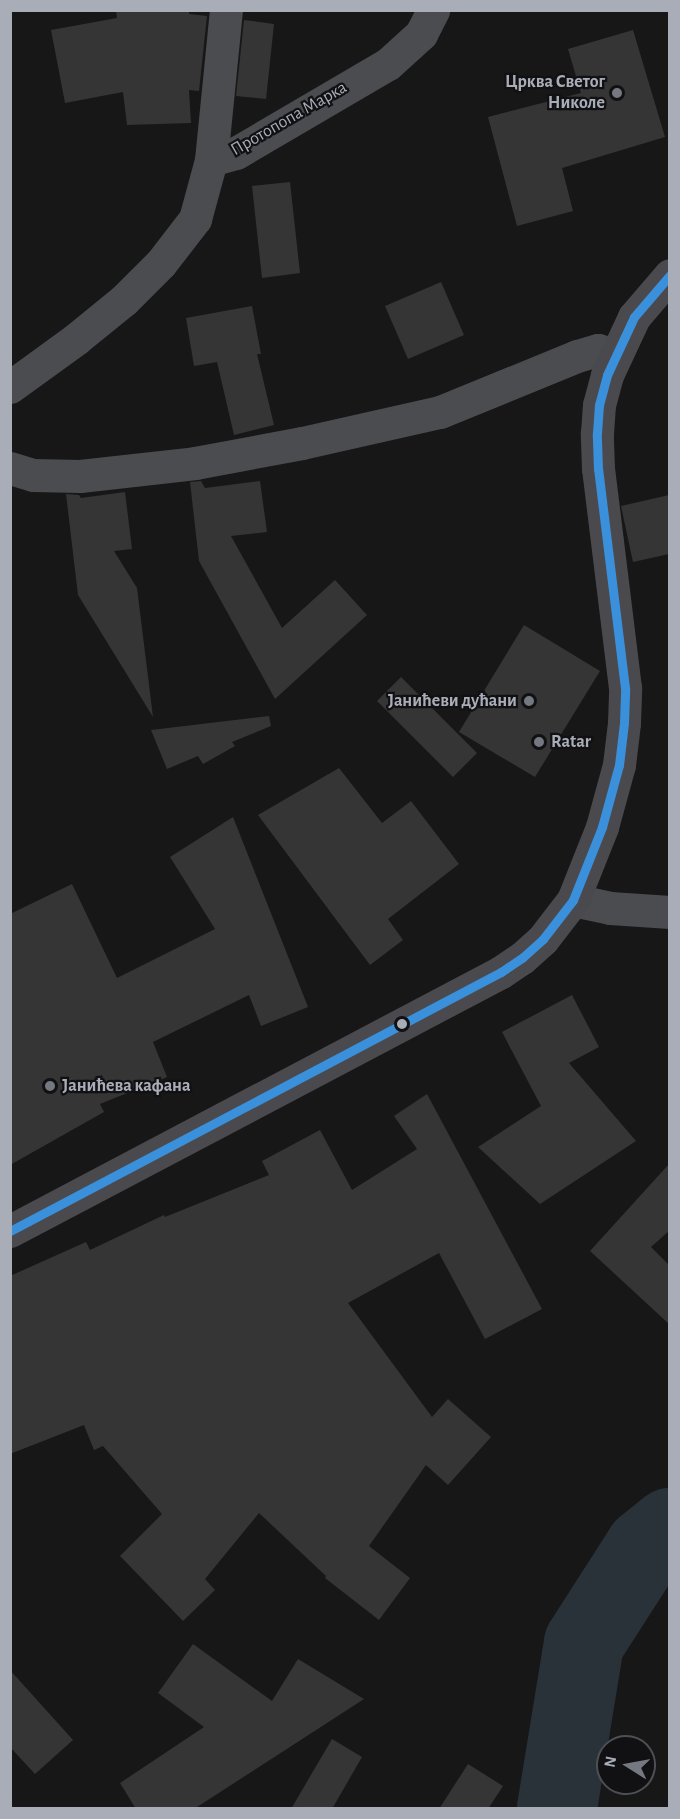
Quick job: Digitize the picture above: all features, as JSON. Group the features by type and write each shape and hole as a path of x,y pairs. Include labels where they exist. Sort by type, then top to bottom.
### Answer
{"street":[{"path":"211,160 226,10"},
{"name":"Протопопа Марка","path":"10,387 84,333 124,300 161,263 195,219 211,160 236,153 388,64 421,34 433,10"},
{"path":"10,1231 501,972 522,958 543,939 573,900 602,827 619,765 624,723 625,688 598,469 599,405 615,355 634,317 669,275"},
{"path":"10,468 33,475 81,476 195,463 302,443 440,412 577,356 598,350 615,355"},
{"path":"573,900 610,908 669,912"}],"building":[{"path":"116,10 189,10 189,14 207,16 199,91 189,90 191,123 127,125 123,92 65,103 51,30 117,18"},
{"path":"244,20 274,24 266,99 236,96"},
{"path":"633,30 665,137 562,168 573,211 517,226 488,117 581,93 568,49"},
{"path":"290,182 300,273 262,278 252,186"},
{"path":"441,282 464,335 408,359 385,306"},
{"path":"252,306 261,354 257,354 274,425 234,435 217,362 194,366 186,318"},
{"path":"201,481 205,488 260,481 267,532 231,536 282,628 335,580 367,615 275,699 199,561 190,482"},
{"path":"125,492 132,549 114,551 137,588 153,717 78,595 66,494 79,495 81,498"},
{"path":"669,495 669,554 633,562 621,506"},
{"name":"Јанићеви дућани","path":"524,625 600,671 535,777 459,732"},
{"path":"401,677 477,753 453,777 377,701"},
{"path":"269,716 271,726 232,742 235,746 203,764 198,756 167,769 151,730"},
{"path":"339,768 382,823 411,801 459,864 388,919 403,940 370,965 258,815"},
{"path":"233,817 308,1007 261,1026 249,995 153,1042 167,1077 100,1104 104,1112 10,1165 10,914 72,884 117,978 215,929 170,857"},
{"path":"572,995 599,1047 569,1063 636,1141 540,1204 478,1147 541,1106 502,1032"},
{"path":"427,1094 542,1309 485,1339 439,1253 348,1303 432,1417 448,1399 491,1437 448,1485 426,1465 369,1546 410,1578 379,1620 325,1578 326,1576 259,1513 205,1579 215,1590 183,1621 120,1556 162,1514 103,1446 94,1450 84,1425 10,1454 10,1276 86,1242 90,1250 164,1215 165,1217 269,1175 262,1161 320,1130 352,1190 417,1149 394,1116"},
{"path":"669,1164 669,1231 651,1247 669,1265 669,1324 590,1251"},
{"path":"193,1644 272,1701 298,1659 364,1699 194,1809 136,1809 120,1783 204,1727 158,1693"},
{"path":"10,1670 73,1740 35,1774 10,1747"},
{"path":"332,1739 362,1757 332,1809 291,1809"},
{"path":"468,1764 503,1786 488,1809 439,1809"}],"waterway":[{"path":"557,1808 584,1643 645,1548 670,1528"}],"transit line":[{"path":"10,1231 501,972 522,958 543,939 573,900 602,827 619,765 624,723 625,688 598,469 599,405 607,375 634,317 670,275"}],"place":[{"name":"Црква Светог Николе","path":"617,93"},
{"name":"Јанићеви дућани","path":"529,701"},
{"name":"Ratar","path":"539,742"},
{"name":"Јанићева кафана","path":"50,1086"}]}
